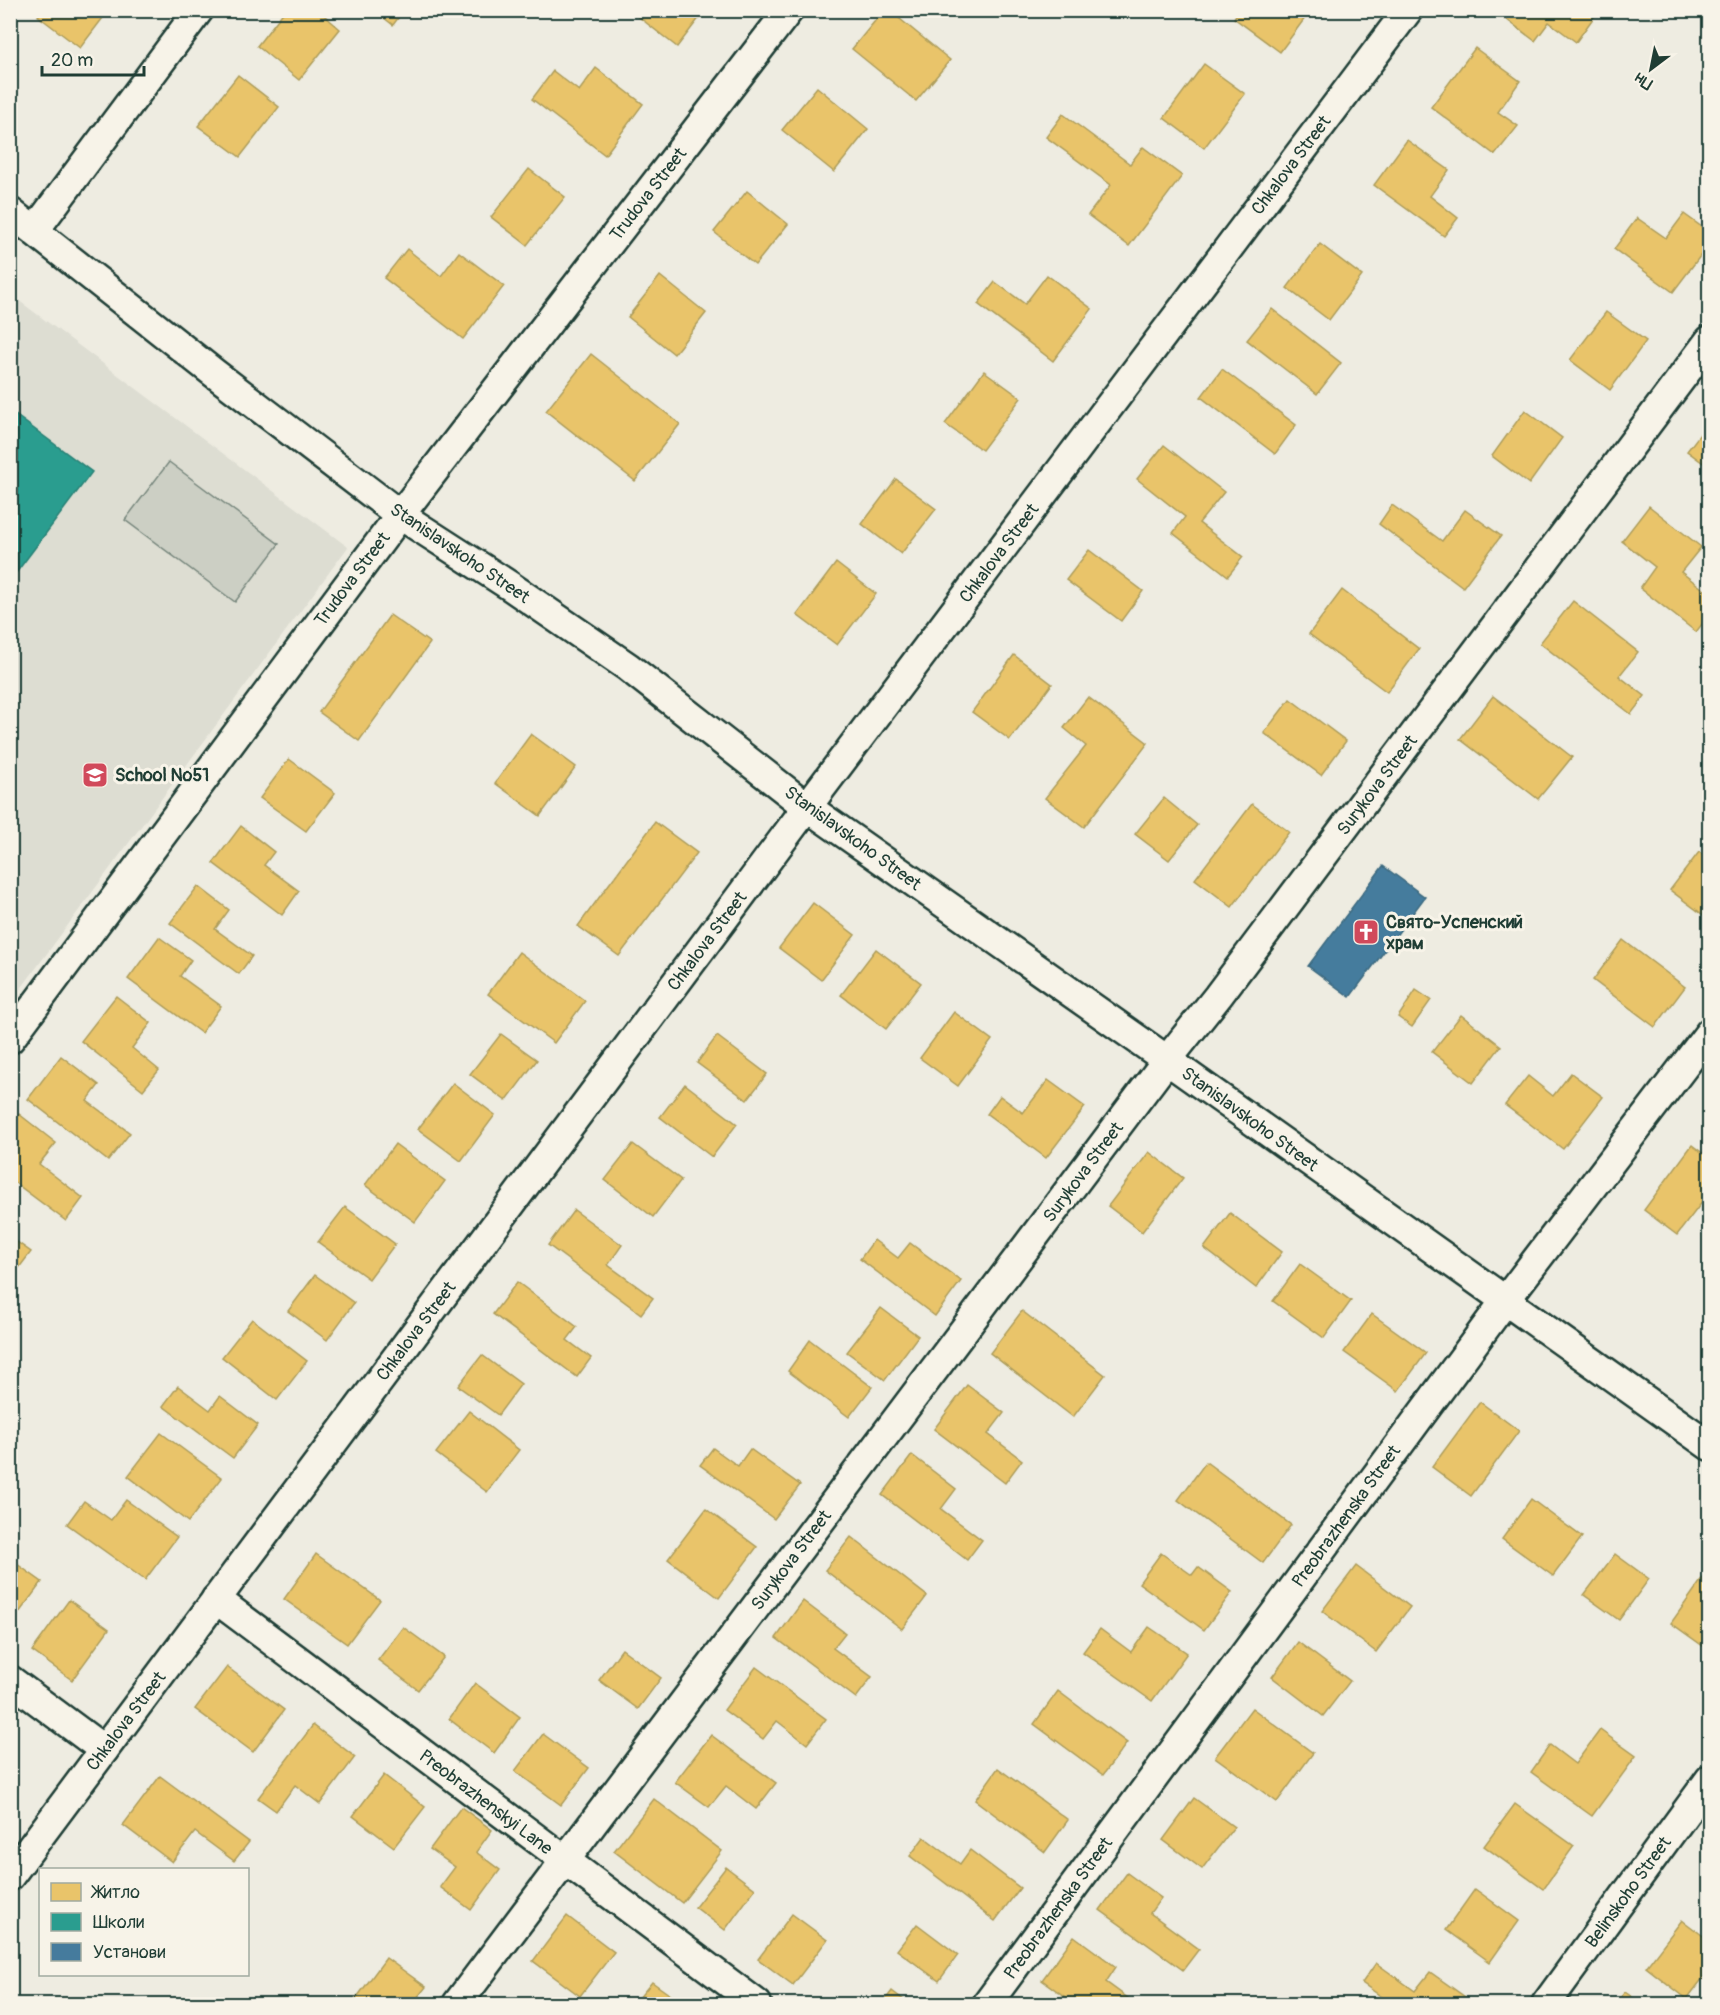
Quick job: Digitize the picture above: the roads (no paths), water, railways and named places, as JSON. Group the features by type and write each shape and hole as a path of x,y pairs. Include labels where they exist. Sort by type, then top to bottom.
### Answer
{"street":[{"path":"34,230 199,10"},
{"name":"Trudova Street","path":"10,1039 400,515 789,10"},
{"name":"Chkalova Street","path":"10,1876 807,807 1408,10"},
{"name":"Stanislavskoho Street","path":"10,212 214,373 400,515 510,586 628,667 807,807 1710,1446"},
{"name":"Surykova Street","path":"457,2004 1710,340"},
{"name":"Preobrazhenska Street","path":"987,2004 1505,1300 1710,1032"},
{"name":"Preobrazhenskyi Lane","path":"216,1599 757,2004"},
{"path":"10,1680 104,1750"},
{"name":"Belinskoho Street","path":"1545,2004 1710,1779"}],"place":[{"name":"School №51","path":"95,775"},
{"name":"Свято-Успенский храм","path":"1366,932"}]}
